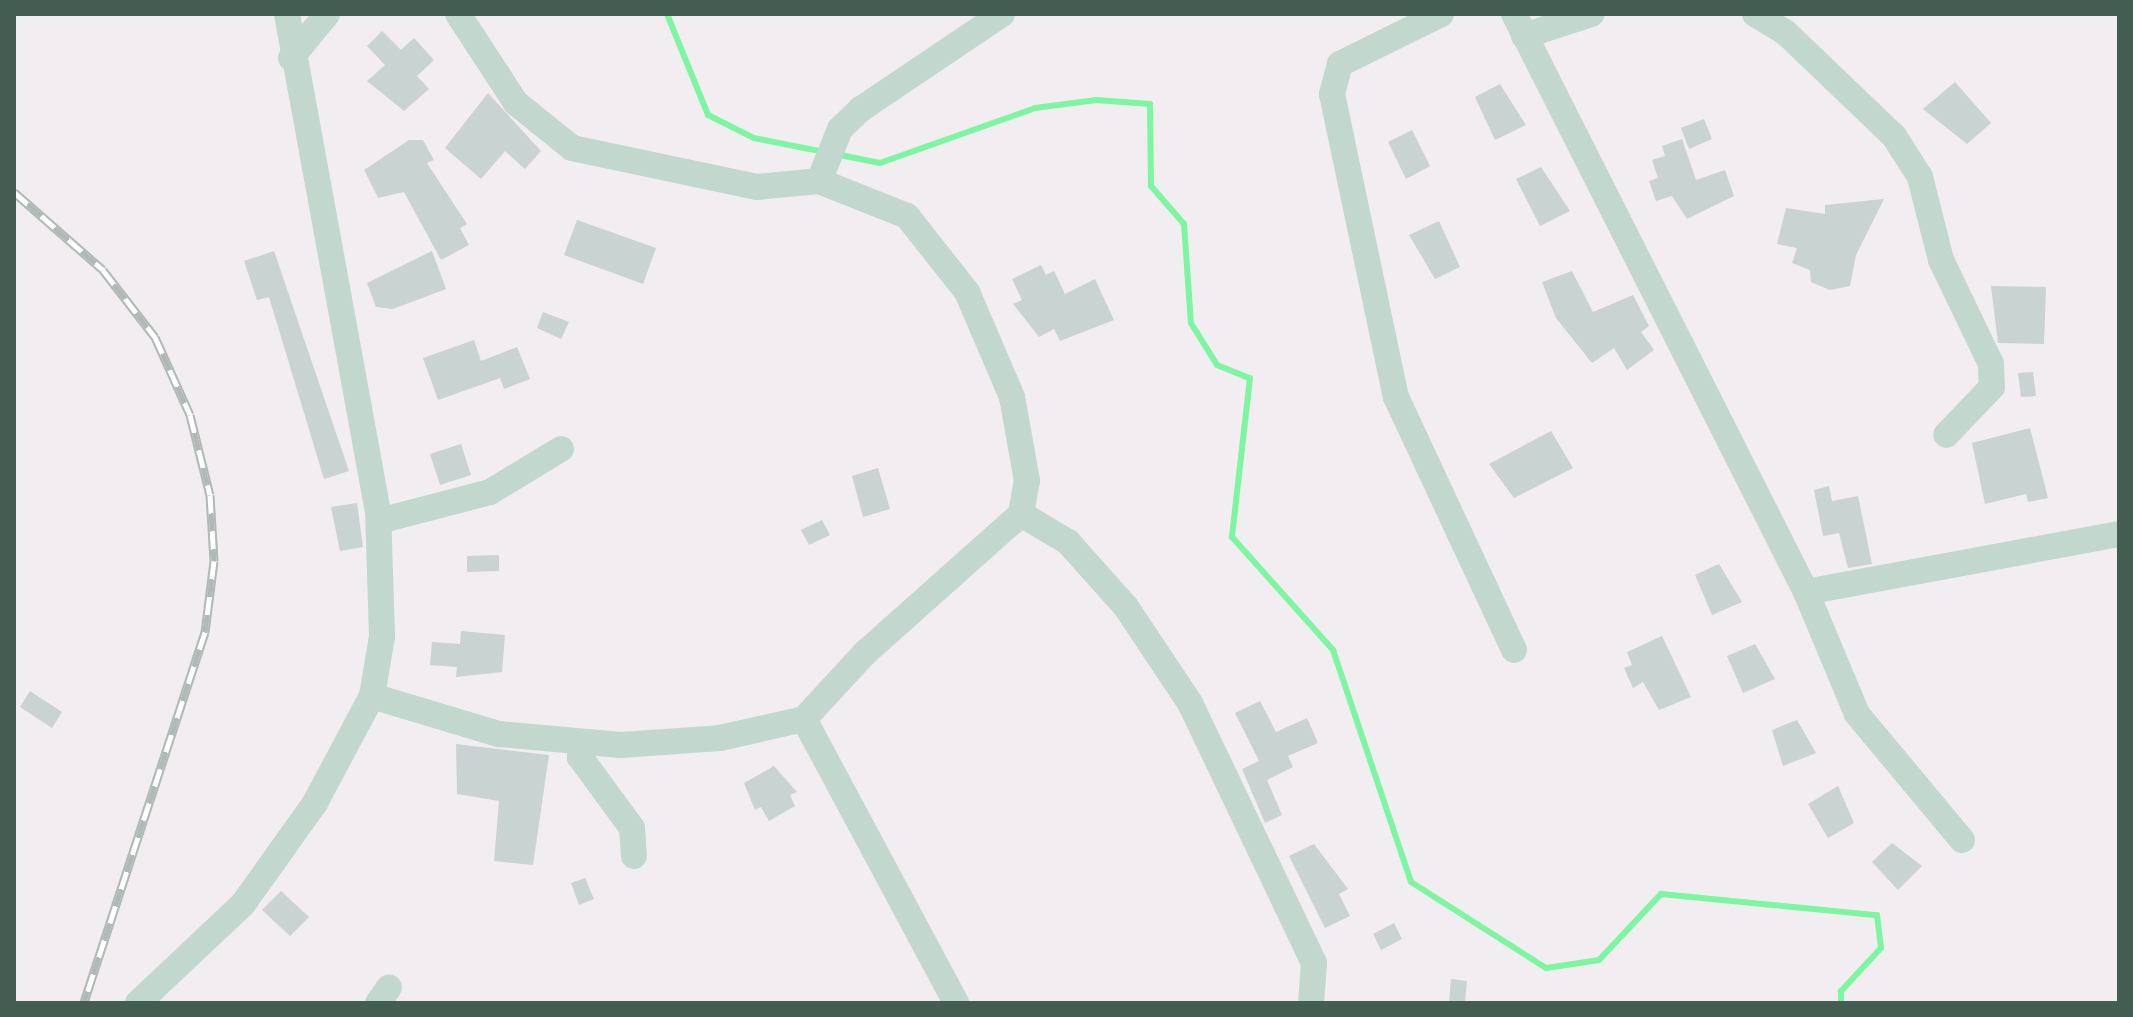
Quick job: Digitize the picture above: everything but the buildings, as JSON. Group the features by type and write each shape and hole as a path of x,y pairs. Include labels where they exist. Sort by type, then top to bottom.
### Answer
{"street":[{"path":"138,1003 243,904 315,803 372,696 384,576 379,521 291,58 287,14"},
{"path":"291,58 327,14"},
{"path":"372,696 499,734 584,742 720,738 804,719 865,653 1021,514 1027,481 1012,397 967,292 907,216 819,181 757,187 572,148 516,103 458,14"},
{"path":"819,181 840,129 861,109 1002,14"},
{"path":"1441,14 1340,64 1332,94 1396,397 1514,650"},
{"path":"1591,14 1519,25 1806,592 1857,714 1962,840"},
{"path":"1755,14 1785,32 1894,136 1920,177 1941,260 1991,364 1992,387 1946,435"},
{"path":"379,521 490,492 561,449"},
{"path":"1021,514 1068,542 1117,596 1190,703 1314,963 1311,1003"},
{"path":"1806,592 2119,534"},
{"path":"804,719 956,1003"},
{"path":"584,742 580,757 632,828 634,856"}],"waterway":[{"path":"667,14 708,115 754,138 824,152"},
{"path":"835,154 880,163 1035,108 1096,100 1150,104 1151,186 1184,224 1191,323 1217,365 1250,378 1232,537 1333,650 1411,882 1546,968 1599,960 1661,894 1877,915 1881,948 1841,991 1841,1003"}],"railway":[{"path":"14,192 103,270 155,337 190,415 210,495 214,561 205,632 84,1003"}]}
